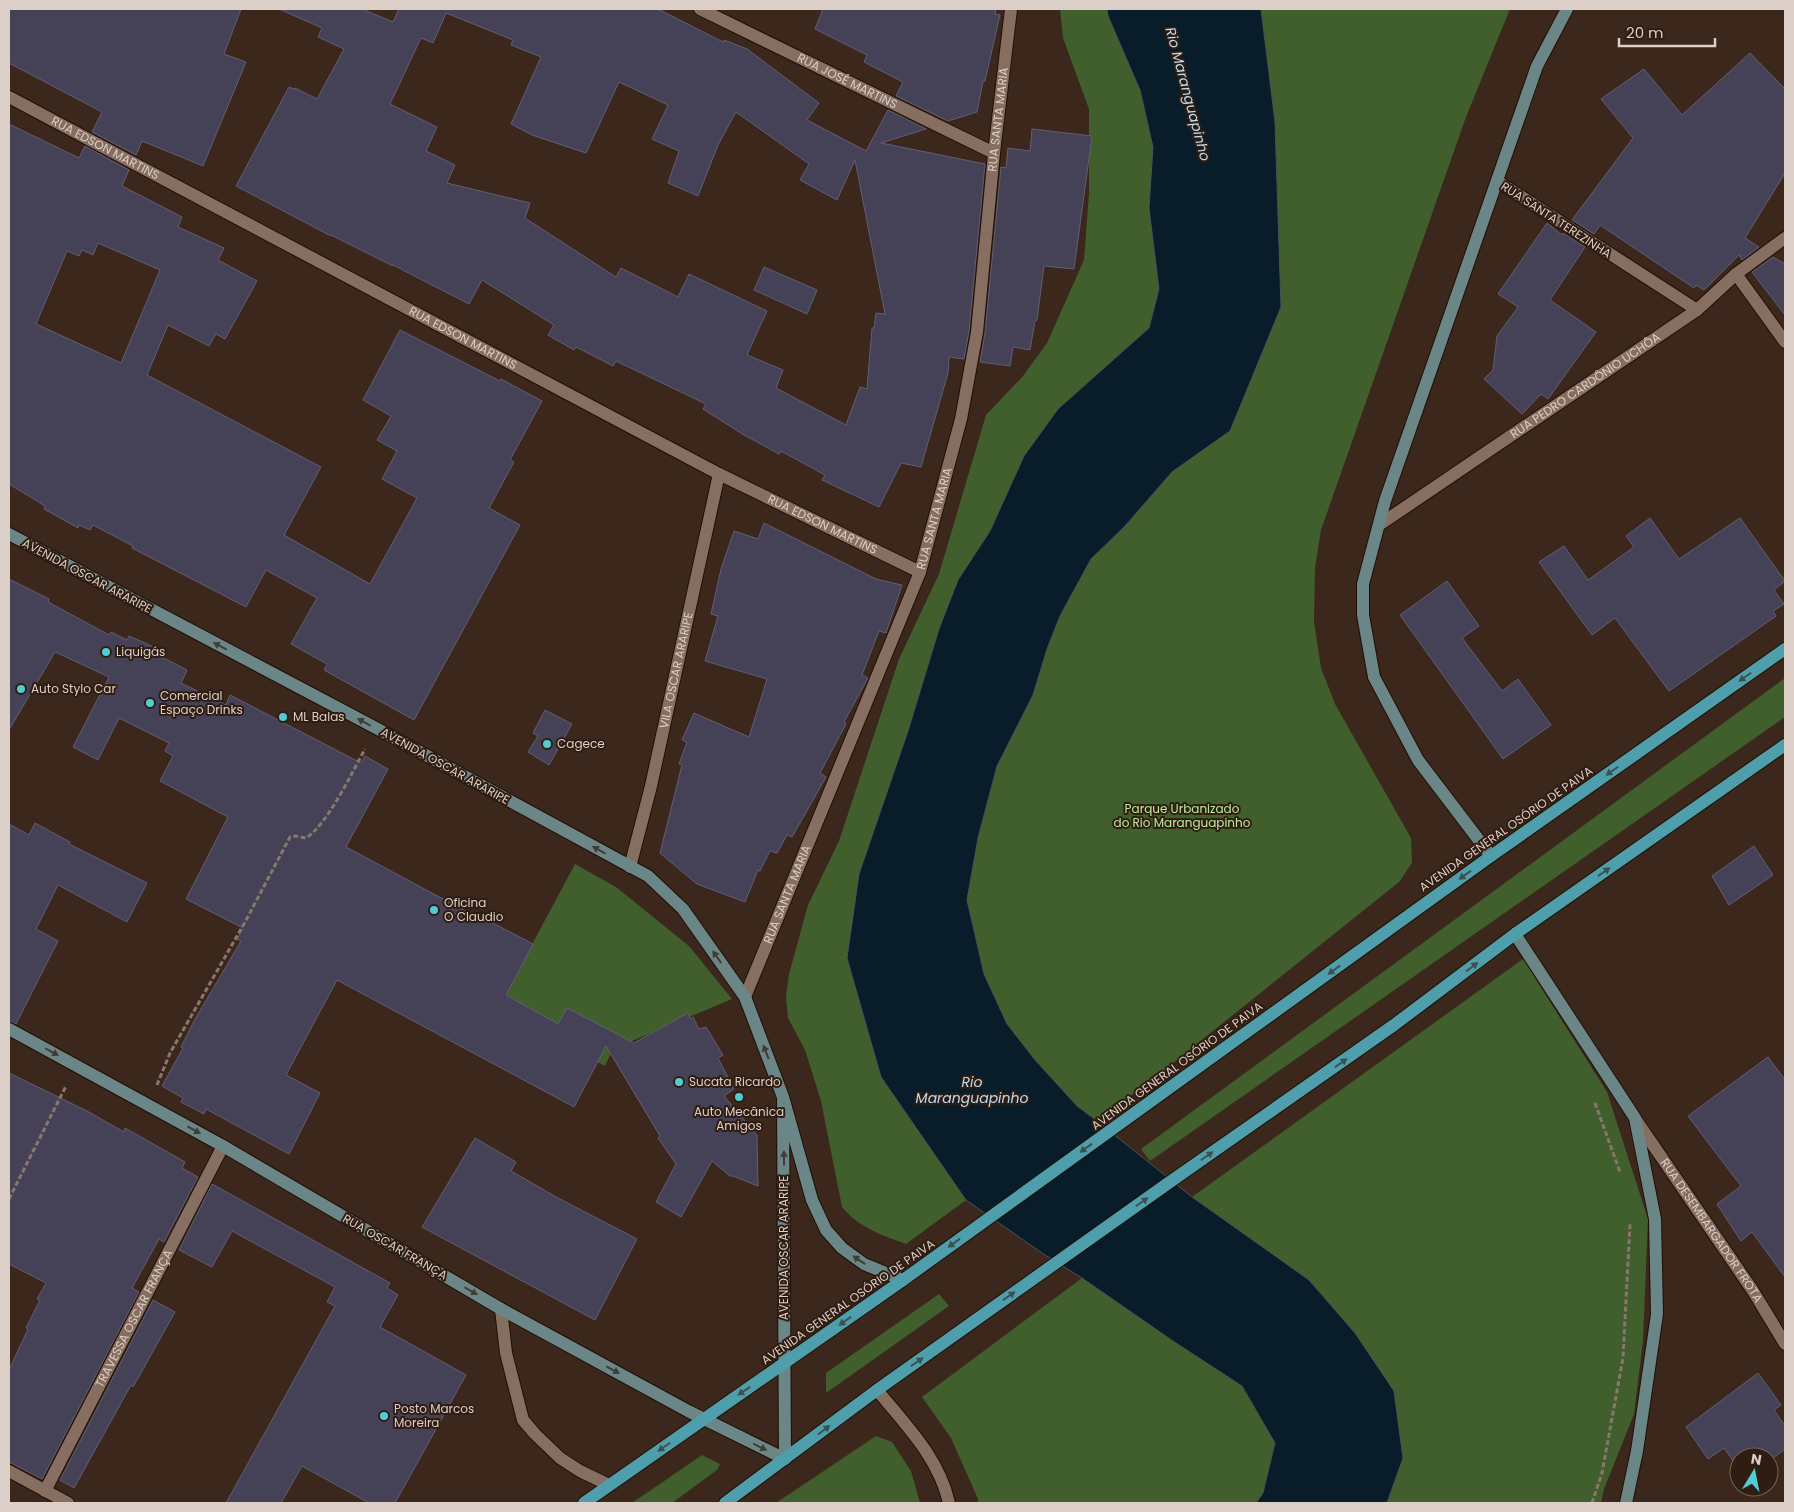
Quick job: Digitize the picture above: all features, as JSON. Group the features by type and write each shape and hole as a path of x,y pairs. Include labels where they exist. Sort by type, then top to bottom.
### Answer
{"main road":[{"name":"AVENIDA GENERAL OSÓRIO DE PAIVA","path":"584,1503 785,1364 1491,856 1785,649"},
{"path":"725,1503 969,1324 1394,1025 1515,934 1785,745"}],"street":[{"name":"RUA JOSÉ MARTINS","path":"700,9 994,153"},
{"name":"RUA SANTA MARIA","path":"745,997 920,572 961,419 977,332 994,153 1011,9"},
{"name":"RUA SANTA TEREZINHA","path":"1566,9 1537,66 1497,181 1697,310"},
{"name":"RUA EDSON MARTINS","path":"9,97 719,474 920,572"},
{"path":"1491,856 1418,760 1374,677 1363,615 1363,584 1388,491 1497,181"},
{"name":"RUA PEDRO CARDÔNIO UCHÔA","path":"1379,525 1697,310 1736,274 1785,238"},
{"path":"1736,274 1785,342"},
{"name":"VILA OSCAR ARARIPE","path":"630,867 651,786 719,474"},
{"name":"AVENIDA OSCAR ARARIPE","path":"9,534 376,728 648,876 683,910 745,997 784,1097 812,1200 826,1230 842,1248 864,1264 903,1280"},
{"path":"1515,934 1635,1118 1655,1219 1657,1314 1638,1451 1626,1503"},
{"name":"RUA OSCAR FRANÇA","path":"9,1029 223,1146 501,1309 704,1419 785,1459"},
{"name":"AVENIDA OSCAR ARARIPE","path":"784,1097 785,1459"},
{"name":"RUA DESEMBARGADOR FROTA","path":"1635,1118 1752,1291 1785,1344"},
{"name":"TRAVESSA OSCAR FRANÇA","path":"45,1491 223,1146"},
{"path":"501,1309 506,1353 523,1420 560,1458 580,1471 609,1485"},
{"path":"877,1390 925,1448 938,1472 949,1503"},
{"path":"9,1471 68,1503"}],"path":[{"path":"148,1105 170,1053 244,924 290,837 306,838 315,832 336,800 376,728"},
{"path":"9,1199 76,1066"},
{"path":"1593,1096 1621,1176"},
{"path":"1592,1503 1602,1473 1623,1358 1630,1222"}],"green space":[{"path":"1060,9 1107,9 1108,16 1140,90 1153,147 1149,208 1159,289 1149,328 1058,409 1024,456 990,531 958,580 939,629 908,731 859,875 847,958 881,1077 966,1200 906,1244 863,1226 842,1207 821,1101 805,1050 788,1018 786,997 789,974 808,905 839,841 899,659 939,574 986,415 1023,376 1047,343 1084,260 1089,193 1089,109 1063,38"},
{"name":"Parque Urbanizado do Rio Maranguapinho","path":"1261,9 1510,9 1466,117 1321,530 1315,568 1314,622 1321,668 1335,704 1411,838 1412,863 1399,882 1153,1079 1097,1121 1077,1106 1036,1061 1007,1024 984,974 967,899 978,838 997,766 1033,695 1047,649 1060,616 1091,559 1125,526 1172,472 1230,430 1278,207 1275,122"},
{"path":"1785,678 1785,717 1150,1161 1141,1149"},
{"path":"575,864 616,887 689,946 732,999 613,1049 605,1066 498,1008"},
{"path":"1523,959 1607,1092 1648,1219 1643,1341 1634,1414 1604,1489 1601,1503 1387,1503 1403,1458 1309,1280 1192,1197"},
{"path":"1082,1278 1242,1386 1275,1443 1263,1493 1256,1503 978,1503 978,1499 951,1438 922,1397"},
{"path":"939,1294 949,1306 826,1393 826,1373"},
{"path":"876,1436 892,1442 911,1471 920,1503 776,1503"},
{"path":"702,1455 720,1464 717,1470 672,1503 632,1503"}],"water":[{"name":"Rio Maranguapinho","path":"1107,9 1261,9 1275,122 1281,307 1230,431 1172,472 1125,526 1091,559 1060,616 1047,649 1033,695 997,766 978,838 967,900 984,974 1007,1024 1036,1061 1077,1106 1192,1197 1309,1280 1355,1333 1394,1391 1403,1458 1387,1503 1256,1503 1263,1493 1275,1443 1242,1386 966,1200 881,1077 847,958 859,874 908,731 939,629 958,580 990,531 1024,456 1058,409 1149,328 1159,289 1149,208 1153,147 1140,90 1108,16"}],"building":[{"path":"9,9 241,9 224,54 246,62 203,166 142,141 136,155 92,132 102,112 9,63"},
{"path":"279,9 362,9 393,22 399,9 658,9 723,42 724,40 747,49 819,103 807,120 866,151 888,110 926,129 881,143 985,164 969,331 964,359 949,357 948,373 921,467 901,463 879,507 822,480 825,475 781,451 779,454 744,435 703,409 706,404 616,361 613,366 576,347 574,350 548,335 554,325 482,280 469,304 331,236 236,186 289,87 317,99 344,49 318,37 322,28","holes":["446,13 513,40 511,45 541,57 511,124 532,135 586,153 619,82 668,105 652,139 679,151 668,183 698,196 718,145 736,112 809,164 800,180 837,200 855,160 885,314 876,313 874,328 872,328 867,389 860,387 846,425 776,388 783,370 747,355 767,311 689,274 678,297 621,268 616,277 525,218 530,203 447,183 455,165 426,151 437,127 390,104 421,38 433,43"]},
{"path":"823,9 996,9 995,14 1000,15 977,112 948,121 896,96 903,82 864,62 867,55 815,29"},
{"path":"1750,53 1785,89 1785,173 1745,238 1759,247 1742,260 1739,255 1704,290 1696,285 1694,288 1600,225 1594,234 1572,220 1633,138 1601,99 1644,69 1682,115"},
{"path":"9,124 79,158 85,146 129,170 122,186 182,217 178,227 224,248 218,260 257,281 225,339 216,334 209,346 168,325 147,375 321,467 284,535 370,584 417,498 382,479 397,451 377,440 391,416 363,400 400,330 542,401 510,460 514,462 489,508 520,525 414,720 324,670 327,664 291,644 317,598 266,570 246,607 132,548 133,546 93,525 90,530 79,525 78,528 44,509 45,506 9,484","holes":["98,243 160,270 121,363 36,324 67,251 79,256 82,250 93,255"]},
{"path":"1032,129 1092,136 1074,269 1044,266 1037,320 1035,321 1030,350 1013,347 1010,366 980,362 985,333 1001,167 1006,168 1008,148 1030,151"},
{"path":"1547,223 1562,235 1563,233 1585,247 1550,300 1596,332 1548,399 1541,394 1522,414 1484,379 1493,370 1497,336 1518,307 1498,294"},
{"path":"1773,257 1785,264 1785,315 1752,272"},
{"path":"764,267 817,290 807,314 754,290"},
{"path":"1650,518 1679,559 1740,518 1785,581 1774,590 1784,604 1773,611 1776,616 1669,691 1615,618 1592,635 1539,562 1564,546 1588,580 1634,547 1626,536"},
{"path":"764,523 876,579 902,585 886,633 879,631 862,675 868,678 844,722 846,724 820,773 826,777 792,837 787,835 777,853 770,851 760,871 758,870 745,902 697,884 660,853 682,765 679,764 687,742 682,740 694,713 749,737 767,679 705,661 718,616 711,614 721,569 734,531 758,539"},
{"path":"9,579 49,599 48,602 109,635 111,632 127,640 129,636 156,648 154,653 187,670 181,683 226,705 230,695 361,763 365,756 388,769 346,847 488,923 489,921 533,944 506,995 558,1024 567,1008 634,1043 688,1013 690,1019 693,1017 699,1029 706,1027 723,1055 718,1058 734,1089 724,1096 757,1135 758,1186 730,1176 712,1161 681,1217 656,1202 676,1164 658,1138 660,1136 606,1046 574,1107 337,980 286,1075 320,1093 289,1154 206,1109 204,1114 181,1102 183,1098 162,1086 183,1048 181,1047 194,1021 241,941 237,939 243,928 186,899 228,817 160,781 173,756 165,751 169,743 119,718 98,760 73,747 109,677 55,652 9,730"},
{"path":"1447,581 1479,626 1462,638 1502,691 1518,679 1551,725 1503,759 1400,615"},
{"name":"Cagece","path":"545,710 572,724 549,765 528,752 538,736 533,733"},
{"path":"35,823 70,842 69,844 147,883 127,922 58,885 36,929 58,941 16,1024 9,1021 9,824 29,835"},
{"path":"1754,846 1773,875 1729,905 1712,876"},
{"path":"1768,1057 1785,1080 1785,1277 1752,1232 1741,1241 1717,1204 1741,1186 1688,1116"},
{"path":"9,1073 87,1111 124,1132 125,1128 185,1162 182,1168 198,1177 164,1242 159,1239 132,1288 139,1292 42,1479 9,1462 9,1370 40,1300 37,1299 46,1283 9,1264"},
{"path":"475,1138 516,1162 511,1171 637,1239 595,1320 422,1227"},
{"path":"212,1184 390,1283 387,1288 398,1295 380,1327 466,1375 395,1503 369,1503 302,1466 281,1503 226,1503 335,1306 327,1302 335,1287 232,1231 212,1267 179,1250"},
{"path":"153,1300 175,1312 133,1387 131,1385 74,1488 60,1480"},
{"path":"1758,1373 1781,1405 1774,1410 1785,1426 1785,1449 1779,1454 1779,1447 1729,1447 1729,1455 1724,1448 1708,1459 1686,1427"}],"place":[{"name":"Liquigás","path":"106,652"},
{"name":"Auto Stylo Car","path":"21,689"},
{"name":"Comercial Espaço Drinks","path":"150,703"},
{"name":"ML Balas","path":"283,717"},
{"name":"Cagece","path":"547,744"},
{"name":"Oficina O Claudio","path":"434,910"},
{"name":"Sucata Ricardo","path":"679,1082"},
{"name":"Auto Mecânica Amigos","path":"739,1097"},
{"name":"Posto Marcos Moreira","path":"384,1416"}]}
